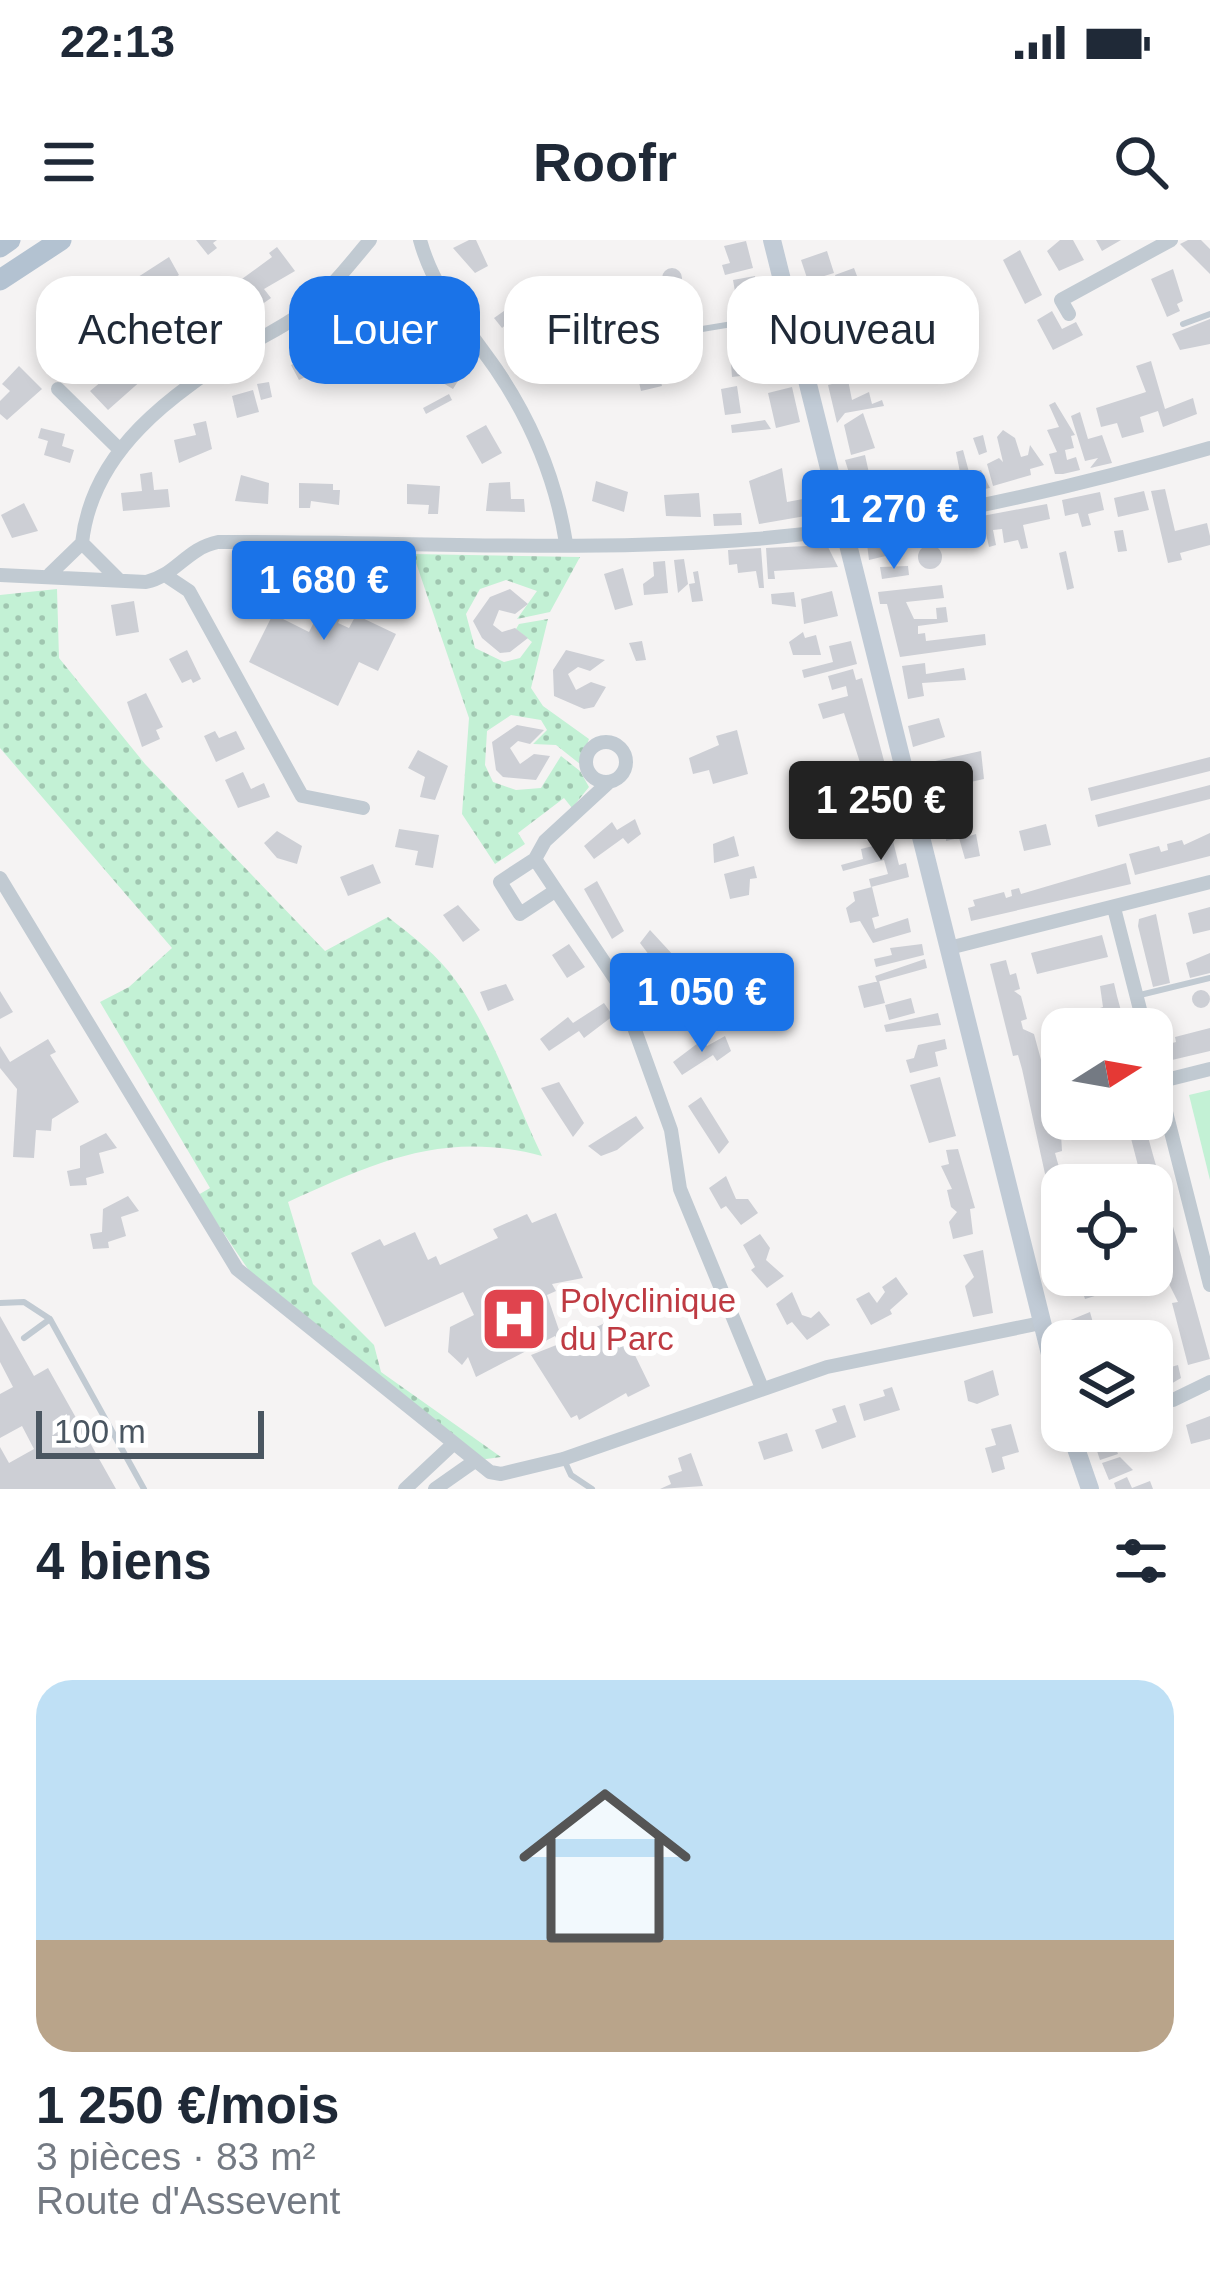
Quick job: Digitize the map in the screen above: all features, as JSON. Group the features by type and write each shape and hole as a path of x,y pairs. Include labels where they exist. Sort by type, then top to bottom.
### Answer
{"main road":[{"path":"0,247 10,240"},
{"path":"0,280 61,240"}],"street":[{"path":"338,276 370,240"},
{"path":"420,240 433,276"},
{"path":"772,240 781,276"},
{"path":"1069,314 1061,300 1171,240"},
{"path":"480,349 530,428 549,472 566,544"},
{"path":"50,574 82,543 85,513 119,449 193,384"},
{"path":"808,384 1041,1320"},
{"path":"58,389 119,449"},
{"path":"0,575 146,582 165,574 186,553 218,542 566,544 755,539 1059,489 1210,448"},
{"path":"82,543 119,580"},
{"path":"165,574 189,591 302,796 363,808"},
{"path":"556,891 520,914 500,881 535,859 545,841 608,783"},
{"path":"535,859 618,983 671,1130 680,1189 762,1388"},
{"path":"0,878 237,1269 472,1462 501,1474 563,1459 844,1364 1041,1323"},
{"path":"949,948 1210,881"},
{"path":"1114,908 1139,1008"},
{"path":"1173,1078 1210,1069"},
{"path":"1173,1140 1210,1285"},
{"path":"1173,1400 1210,1382"},
{"path":"405,1489 451,1446"},
{"path":"1077,1452 1090,1489"},
{"path":"435,1489 472,1462"}],"lane":[{"path":"1183,324 1210,314"},
{"path":"1136,995 1210,978"},
{"path":"0,1303 24,1302 50,1319 144,1489"},
{"path":"24,1338 50,1319"},
{"path":"563,1459 571,1475 592,1489"}],"green space":[{"path":"413,554 580,557 550,612 517,619 537,591 506,580 480,589 466,614 475,648 504,662 520,658 532,642 516,629 519,624 548,619 531,688 543,706 589,739 580,764 556,745 533,744 547,730 541,720 511,715 487,731 485,765 493,782 516,790 541,788 561,756 580,771 589,787 572,808 564,798 518,833 525,844 495,864 462,814 469,718"},
{"path":"57,589 59,658 145,764 325,951 388,917 441,963 481,1022 542,1156 473,1147 411,1154 288,1202 313,1284 374,1345 381,1372 501,1457 479,1460 256,1281 198,1195 210,1188 100,1002 129,987 172,948 0,748 0,595"},
{"path":"1210,1090 1210,1180 1189,1095"}],"building":[{"path":"196,240 217,240 213,243 217,248 208,255"},
{"path":"476,240 488,266 475,273 453,248"},
{"path":"1060,240 1073,240 1084,260 1059,271 1047,251"},
{"path":"1096,240 1121,240 1102,251"},
{"path":"1201,240 1210,249 1210,274 1180,244"},
{"path":"746,241 753,268 725,275 722,265 730,263 724,246"},
{"path":"277,247 295,271 265,288 265,276 246,276 272,257 269,253"},
{"path":"1020,250 1042,295 1025,304 1003,260"},
{"path":"827,251 834,273 806,276 801,260"},
{"path":"169,257 179,275 177,276 140,276"},
{"path":"672,268 681,276 663,276"},
{"path":"854,268 857,276 835,276"},
{"path":"1173,269 1183,301 1177,304 1180,311 1167,317 1151,279"},
{"path":"504,311 504,326 502,328 494,318"},
{"path":"1052,311 1062,329 1076,322 1083,335 1053,350 1037,320"},
{"path":"1210,319 1210,344 1180,350 1172,334"},
{"path":"1151,361 1165,409 1193,398 1197,414 1163,427 1158,411 1140,417 1144,432 1122,438 1117,423 1101,427 1096,408 1146,392 1136,366"},
{"path":"19,366 42,389 7,420 0,414 0,401 10,391 2,384"},
{"path":"269,382 272,397 261,400 257,384"},
{"path":"98,384 137,384 108,410 90,391"},
{"path":"639,384 662,384 662,386 641,391"},
{"path":"849,384 852,400 869,392 872,404 882,400 884,406 845,413 837,423 828,385"},
{"path":"737,386 741,413 725,415 721,389"},
{"path":"792,387 800,422 776,428 768,393"},
{"path":"253,390 259,412 237,418 232,396"},
{"path":"449,394 452,400 426,414 423,408"},
{"path":"1055,402 1075,435 1071,436 1074,448 1065,450 1067,460 1076,457 1080,470 1055,474 1049,454 1057,452 1047,430 1059,427 1049,405"},
{"path":"1080,412 1088,439 1102,435 1112,463 1090,468 1098,458 1085,461 1071,416"},
{"path":"863,413 875,448 851,455 844,425"},
{"path":"765,420 771,429 732,433 731,425"},
{"path":"206,421 212,449 179,463 174,440 196,435 193,424"},
{"path":"486,425 502,453 482,464 466,436"},
{"path":"41,428 65,434 62,446 74,450 70,463 44,455 48,441 38,438"},
{"path":"1003,430 1015,438 1021,457 1028,455 1030,445 1044,465 1030,469 1031,475 993,486 987,464 999,458 1003,462 997,437"},
{"path":"983,435 987,452 979,455 973,438"},
{"path":"963,450 969,472 981,470 990,488 964,493 956,452"},
{"path":"865,455 871,482 873,475 889,471 902,479 873,488 882,510 862,515 845,460"},
{"path":"782,468 787,502 819,496 823,513 759,524 749,481"},
{"path":"152,472 154,490 168,489 170,507 123,511 121,493 142,491 140,474"},
{"path":"241,475 269,483 268,504 235,501"},
{"path":"596,481 628,492 624,512 592,501"},
{"path":"510,482 511,499 524,499 525,512 486,511 489,483"},
{"path":"299,483 333,484 333,490 340,490 339,505 311,501 310,508 299,508"},
{"path":"407,484 440,486 438,514 428,514 429,505 407,504"},
{"path":"1165,489 1175,531 1207,523 1210,536 1210,545 1180,553 1182,560 1168,563 1151,491"},
{"path":"1144,491 1149,510 1118,517 1114,498"},
{"path":"1100,492 1104,510 1088,514 1091,525 1082,527 1078,513 1065,516 1062,500"},
{"path":"699,493 701,517 666,516 664,495"},
{"path":"24,503 38,531 12,538 1,515"},
{"path":"1047,504 1050,519 1023,525 1028,548 1021,549 1018,540 1004,543 1002,529 993,530 996,545 989,547 982,516"},
{"path":"741,513 742,525 714,526 713,514"},
{"path":"1123,530 1127,551 1118,552 1114,531"},
{"path":"891,531 898,553 869,560 866,536"},
{"path":"827,545 838,567 774,571 775,579 768,579 766,548"},
{"path":"930,545 939,548 939,566 930,569 921,566 918,557 921,548"},
{"path":"761,548 764,588 759,588 756,571 738,573 737,564 729,565 728,550"},
{"path":"1066,551 1074,588 1067,590 1059,553"},
{"path":"684,559 688,584 678,593 674,560"},
{"path":"665,561 668,593 644,595 643,584 654,576 653,562"},
{"path":"330,565 359,580 338,623 349,628 356,615 396,634 378,671 359,662 338,706 249,662 273,614 309,632 320,610 310,605"},
{"path":"908,566 909,575 882,579 880,567"},
{"path":"623,568 633,605 615,610 604,574"},
{"path":"698,571 703,601 692,602 689,584 695,583 693,572"},
{"path":"942,585 944,598 906,602 914,619 937,619 936,608 946,607 948,622 918,626 918,634 925,633 926,641 985,634 986,645 900,657 887,604 880,604 878,592"},
{"path":"510,589 528,604 515,614 499,610 493,625 502,632 515,628 528,638 510,652 500,653 482,638 473,621 490,597"},
{"path":"832,591 838,616 804,624 801,599"},
{"path":"794,592 796,607 772,604 771,594"},
{"path":"134,601 139,632 116,636 111,605"},
{"path":"803,632 805,638 816,635 821,655 793,655 789,642"},
{"path":"642,641 646,660 636,661 629,643"},
{"path":"851,641 857,664 804,678 802,670 833,662 829,646"},
{"path":"187,650 201,679 193,683 191,679 182,683 169,659"},
{"path":"566,650 605,660 590,671 578,667 568,674 576,690 591,682 606,687 594,707 584,709 554,696 553,670"},
{"path":"925,663 926,674 964,668 966,680 922,683 924,696 908,699 902,666"},
{"path":"853,669 856,680 862,678 887,772 865,778 844,713 823,719 818,704 848,696 846,686 832,690 828,676"},
{"path":"146,693 163,727 156,730 160,739 142,747 127,702"},
{"path":"939,718 945,737 913,747 908,726"},
{"path":"517,725 544,730 530,744 518,741 510,748 520,764 534,754 550,756 536,780 503,777 496,770 492,742"},
{"path":"737,730 748,774 713,784 709,770 693,774 689,758 719,745 716,736"},
{"path":"215,731 219,738 236,731 245,749 216,762 204,736"},
{"path":"418,750 448,766 435,800 420,797 425,777 408,768"},
{"path":"981,751 984,779 966,783 963,769 920,779 917,765"},
{"path":"1210,757 1210,771 1091,801 1088,788"},
{"path":"845,764 850,780 833,785 827,769"},
{"path":"243,772 251,789 264,783 270,797 238,808 225,780"},
{"path":"949,775 952,786 944,788 947,798 954,796 957,808 930,818 921,782"},
{"path":"889,780 898,811 876,816 870,785"},
{"path":"858,782 861,793 839,793 838,787"},
{"path":"1210,785 1210,799 1098,827 1095,815"},
{"path":"867,799 868,807 851,811 849,803"},
{"path":"635,819 641,834 628,844 623,838 594,859 584,846 612,822 617,830"},
{"path":"962,820 966,837 976,834 980,856 965,859 959,838 946,841 947,824"},
{"path":"1046,824 1051,845 1024,851 1019,831"},
{"path":"399,829 439,835 433,868 415,865 418,851 395,847"},
{"path":"277,831 302,846 297,864 277,858 264,843"},
{"path":"1210,833 1210,856 1135,875 1129,854 1159,846 1161,852 1168,850 1167,844 1182,840 1184,845"},
{"path":"734,836 739,856 714,863 713,844"},
{"path":"893,841 899,865 906,863 909,877 871,887 869,879 888,874 884,860 843,871 841,865 863,859 861,849"},
{"path":"1126,863 1131,884 971,921 968,908 975,906 973,900 1004,892 1006,898 1012,896 1011,890 1019,888 1021,894"},
{"path":"373,864 381,883 348,896 340,877"},
{"path":"754,866 757,878 750,879 749,895 730,899 724,874"},
{"path":"597,881 624,931 612,939 584,889"},
{"path":"872,887 879,916 872,918 875,929 908,918 911,932 873,943 860,921 850,923 846,908 855,901 853,892"},
{"path":"458,905 480,930 463,942 443,915"},
{"path":"1210,907 1210,930 1193,934 1188,913"},
{"path":"1156,914 1170,983 1153,987 1138,926 1139,919"},
{"path":"650,930 711,996 719,1015 707,1024 678,980 663,965 659,968 640,943"},
{"path":"1102,935 1108,957 1037,974 1031,953"},
{"path":"569,944 585,967 567,978 552,955"},
{"path":"922,944 924,955 876,967 874,959 892,955 890,948"},
{"path":"1210,953 1210,973 1190,978 1186,963"},
{"path":"925,959 927,968 877,982 875,976"},
{"path":"1006,960 1010,975 1016,973 1020,989 1014,991 1021,996 1027,1019 1021,1021 1023,1029 1034,1034 1041,1060 1041,1140 1061,1140 1062,1151 1055,1153 1058,1164 1043,1164 1022,1069 1018,1055 1013,1056 990,964"},
{"path":"879,981 885,1003 864,1008 858,986"},
{"path":"1114,983 1121,1008 1100,1008 1100,986"},
{"path":"506,984 514,1000 488,1011 480,992"},
{"path":"1201,990 1210,999 1201,1008 1192,999"},
{"path":"0,991 13,1012 0,1019"},
{"path":"911,998 915,1013 889,1020 885,1005"},
{"path":"604,1003 613,1016 584,1038 579,1031 549,1051 540,1039 568,1017 573,1023"},
{"path":"938,1013 941,1025 886,1032 884,1025"},
{"path":"1210,1028 1210,1051 1173,1060 1175,1037"},
{"path":"725,1036 731,1051 717,1061 713,1055 682,1075 673,1062 702,1040 707,1046"},
{"path":"48,1039 56,1052 50,1055 79,1102 52,1119 51,1131 36,1130 34,1158 13,1157 17,1089 0,1068 0,1046 10,1062"},
{"path":"945,1039 947,1049 935,1052 938,1066 910,1073 906,1060 914,1058 918,1045"},
{"path":"940,1077 956,1136 929,1143 910,1085"},
{"path":"559,1082 584,1123 573,1137 541,1088"},
{"path":"701,1097 729,1142 719,1154 688,1106"},
{"path":"636,1116 644,1128 617,1150 601,1156 588,1146"},
{"path":"106,1133 117,1148 99,1153 104,1173 86,1178 87,1185 70,1186 67,1171 80,1168 80,1146"},
{"path":"1131,1140 1149,1140 1156,1164 1138,1164"},
{"path":"958,1149 975,1208 970,1209 973,1234 953,1239 949,1222 957,1212 951,1207 947,1190 952,1189 941,1166 949,1164 946,1150"},
{"path":"726,1176 736,1199 748,1199 758,1213 741,1225 726,1206 721,1209 709,1188"},
{"path":"128,1196 139,1211 121,1217 126,1236 108,1242 109,1248 93,1249 90,1234 102,1232 103,1209"},
{"name":"Polyclinique du Parc","path":"556,1213 583,1278 552,1284 556,1291 547,1295 561,1336 573,1338 607,1322 619,1348 629,1343 650,1386 628,1397 626,1393 579,1420 577,1415 571,1418 531,1355 559,1344 555,1336 476,1377 468,1357 462,1365 448,1352 450,1327 474,1315 463,1292 385,1327 351,1253 380,1239 384,1246 415,1232 428,1260 436,1256 440,1265 498,1238 493,1229 527,1214 532,1223"},
{"path":"1173,1226 1210,1359 1188,1365 1172,1303 1178,1302 1173,1292"},
{"path":"760,1234 770,1248 766,1260 784,1276 767,1288 751,1270 755,1267 743,1245"},
{"path":"983,1250 993,1313 973,1317 965,1286 974,1277 963,1255"},
{"path":"896,1277 908,1294 890,1310 892,1314 871,1325 856,1299 869,1292 877,1303 885,1292 882,1287"},
{"path":"792,1292 802,1315 811,1318 819,1311 830,1325 807,1340 792,1322 787,1325 776,1304"},
{"path":"0,1316 34,1376 48,1368 116,1489 0,1489 0,1447 9,1463 34,1449 22,1426 0,1438 0,1394 13,1387 0,1362"},
{"path":"1178,1365 1181,1378 1173,1383 1173,1366"},
{"path":"993,1370 999,1395 977,1404 968,1401 964,1381"},
{"path":"892,1387 900,1410 864,1421 859,1404 885,1396 883,1390"},
{"path":"845,1405 856,1437 822,1449 815,1430 837,1422 832,1409"},
{"path":"1210,1416 1210,1439 1191,1444 1186,1425"},
{"path":"1011,1424 1019,1452 1002,1457 1005,1469 992,1473 985,1448 996,1445 991,1429"},
{"path":"787,1433 793,1451 764,1460 758,1442"},
{"path":"1097,1452 1117,1452 1118,1454 1100,1460"},
{"path":"691,1453 703,1486 660,1489 671,1484 668,1476 682,1471 678,1458"},
{"path":"1120,1457 1133,1470 1109,1480 1102,1463"},
{"path":"1127,1477 1132,1488 1150,1481 1153,1489 1116,1489 1114,1483"}],"place":[{"name":"Polyclinique du Parc","path":"514,1319"}]}
